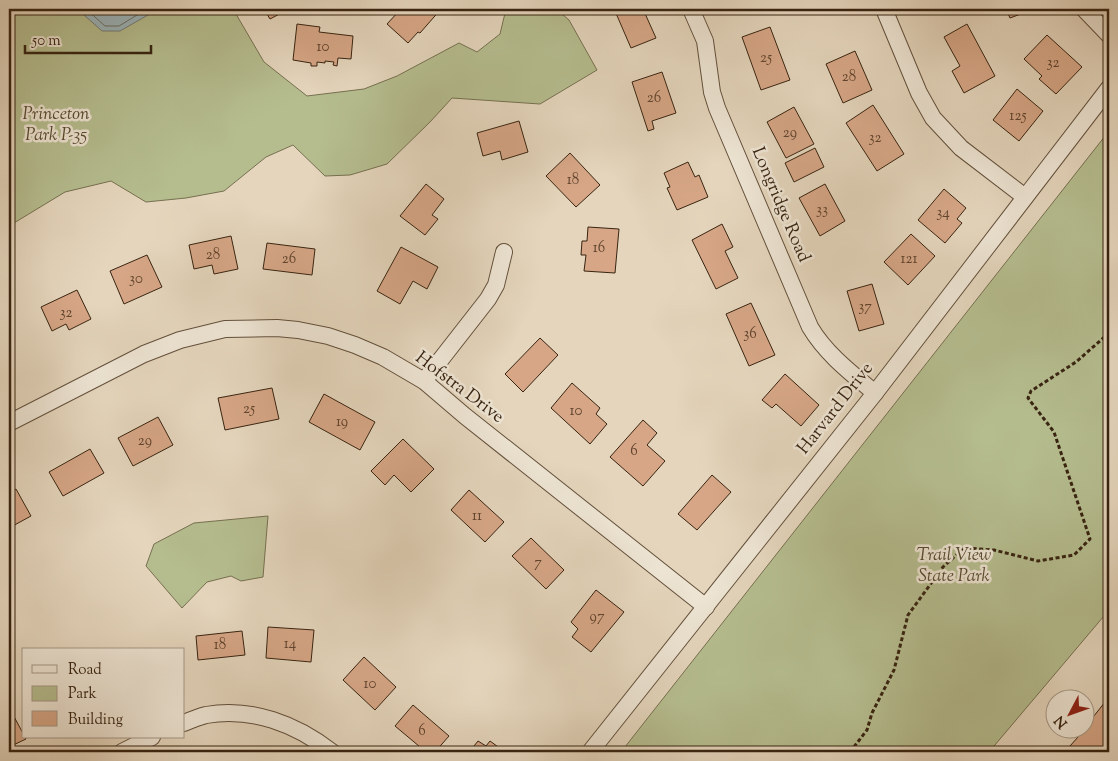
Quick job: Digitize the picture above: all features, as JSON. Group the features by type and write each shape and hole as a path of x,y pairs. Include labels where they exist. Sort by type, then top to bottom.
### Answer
{"street":[{"name":"Longridge Road","path":"691,9 705,42 712,92 717,108 810,326 818,340 833,358 875,393"},
{"path":"884,9 919,93 933,118 961,148 1025,197"},
{"path":"1084,9 1109,35"},
{"name":"Harvard Drive","path":"590,752 875,393 999,234 1109,88"},
{"path":"424,381 488,300 496,285 504,252"},
{"name":"Hofstra Drive","path":"9,423 144,354 180,340 225,329 278,328 328,336 382,357 424,381 465,416 706,606"},
{"path":"185,723 205,715 233,713 268,718 313,737 332,752"},
{"path":"122,752 150,738"}],"path":[{"path":"850,752 867,730 872,713 894,670 908,615 943,567 964,548 994,550 1038,560 1074,555 1090,540 1054,432 1028,398 1031,391 1076,362 1109,333"}],"green space":[{"name":"Princeton Park P-35","path":"9,9 80,9 84,15 148,15 154,9 233,9 264,62 307,96 364,89 397,76 459,43 477,52 500,34 506,9 556,9 569,20 597,70 540,104 452,98 387,164 350,175 325,176 293,145 266,157 224,191 186,198 146,202 111,181 65,192 9,226"},
{"name":"Trail View State Park","path":"1109,131 1109,610 989,752 621,752"},
{"path":"268,516 263,577 241,581 231,576 207,582 182,608 146,566 154,544 194,523"}],"water":[{"path":"80,9 154,9 148,15 120,31 102,31"}],"building":[{"path":"264,9 289,9 270,19"},
{"path":"404,9 441,9 420,33 418,32 408,43 387,24 399,11 400,13"},
{"path":"620,9 643,9 656,38 631,48 615,11"},
{"path":"1006,9 1034,9 1010,18"},
{"path":"297,24 320,27 319,32 353,36 351,59 338,58 337,66 333,65 334,62 317,62 317,66 311,66 311,63 293,60"},
{"path":"967,24 995,76 964,93 952,71 960,66 944,37"},
{"path":"770,27 790,80 761,90 742,37"},
{"path":"1047,35 1082,67 1056,94 1039,79 1042,76 1024,59"},
{"path":"855,51 872,90 843,103 826,64"},
{"path":"662,72 676,113 652,121 654,129 648,131 632,82"},
{"path":"1017,89 1043,111 1019,141 993,120"},
{"path":"873,105 904,154 877,171 846,123"},
{"path":"794,107 814,144 786,158 767,122"},
{"path":"519,121 528,152 502,160 500,151 483,156 477,133"},
{"path":"815,148 824,167 794,182 785,163"},
{"path":"570,153 600,185 576,207 546,176"},
{"path":"688,162 695,177 699,175 708,197 677,210 667,188 670,187 664,173"},
{"path":"426,184 444,199 432,215 438,219 425,235 400,216"},
{"path":"825,184 845,221 820,236 799,198"},
{"path":"944,189 966,208 957,219 962,223 945,243 918,220"},
{"path":"722,224 733,247 725,251 738,278 716,289 692,240"},
{"path":"588,227 619,229 615,273 584,271 586,255 581,255 582,241 587,241"},
{"path":"911,234 935,256 908,285 884,262"},
{"path":"231,236 238,269 214,274 212,265 194,269 189,245"},
{"path":"267,243 315,249 312,275 263,269"},
{"path":"401,247 438,267 427,289 413,281 400,304 377,291"},
{"path":"147,255 162,287 124,304 110,271"},
{"path":"872,284 884,324 859,331 847,291"},
{"path":"77,290 91,319 69,330 66,324 52,331 41,307"},
{"path":"751,303 775,355 749,366 726,314"},
{"path":"540,338 558,355 523,392 505,374"},
{"path":"785,374 819,405 801,426 776,404 772,408 762,400"},
{"path":"572,383 600,408 596,414 607,424 590,444 551,408"},
{"path":"272,388 279,419 225,430 218,398"},
{"path":"324,394 375,422 360,450 309,422"},
{"path":"158,417 173,445 133,466 118,438"},
{"path":"643,420 657,433 647,445 665,461 643,486 610,457"},
{"path":"403,439 434,469 411,492 394,475 385,485 371,471"},
{"path":"90,449 104,473 63,496 49,472"},
{"path":"712,475 731,492 697,530 678,514"},
{"path":"16,489 31,516 9,528 9,493"},
{"path":"469,490 504,522 485,542 451,510"},
{"path":"531,538 564,570 546,589 512,556"},
{"path":"596,590 624,612 591,652 572,637 578,629 571,622"},
{"path":"268,627 314,630 311,662 266,658"},
{"path":"242,631 245,655 198,660 196,636"},
{"path":"364,657 396,687 375,710 343,680"},
{"path":"1109,697 1109,752 1078,752 1070,746 1077,738 1096,738 1096,713"},
{"path":"413,705 449,736 435,752 426,752 395,726"},
{"path":"11,711 22,732 22,738 26,739 9,747 9,712"},
{"path":"478,741 486,746 490,741 505,752 470,751"}]}
